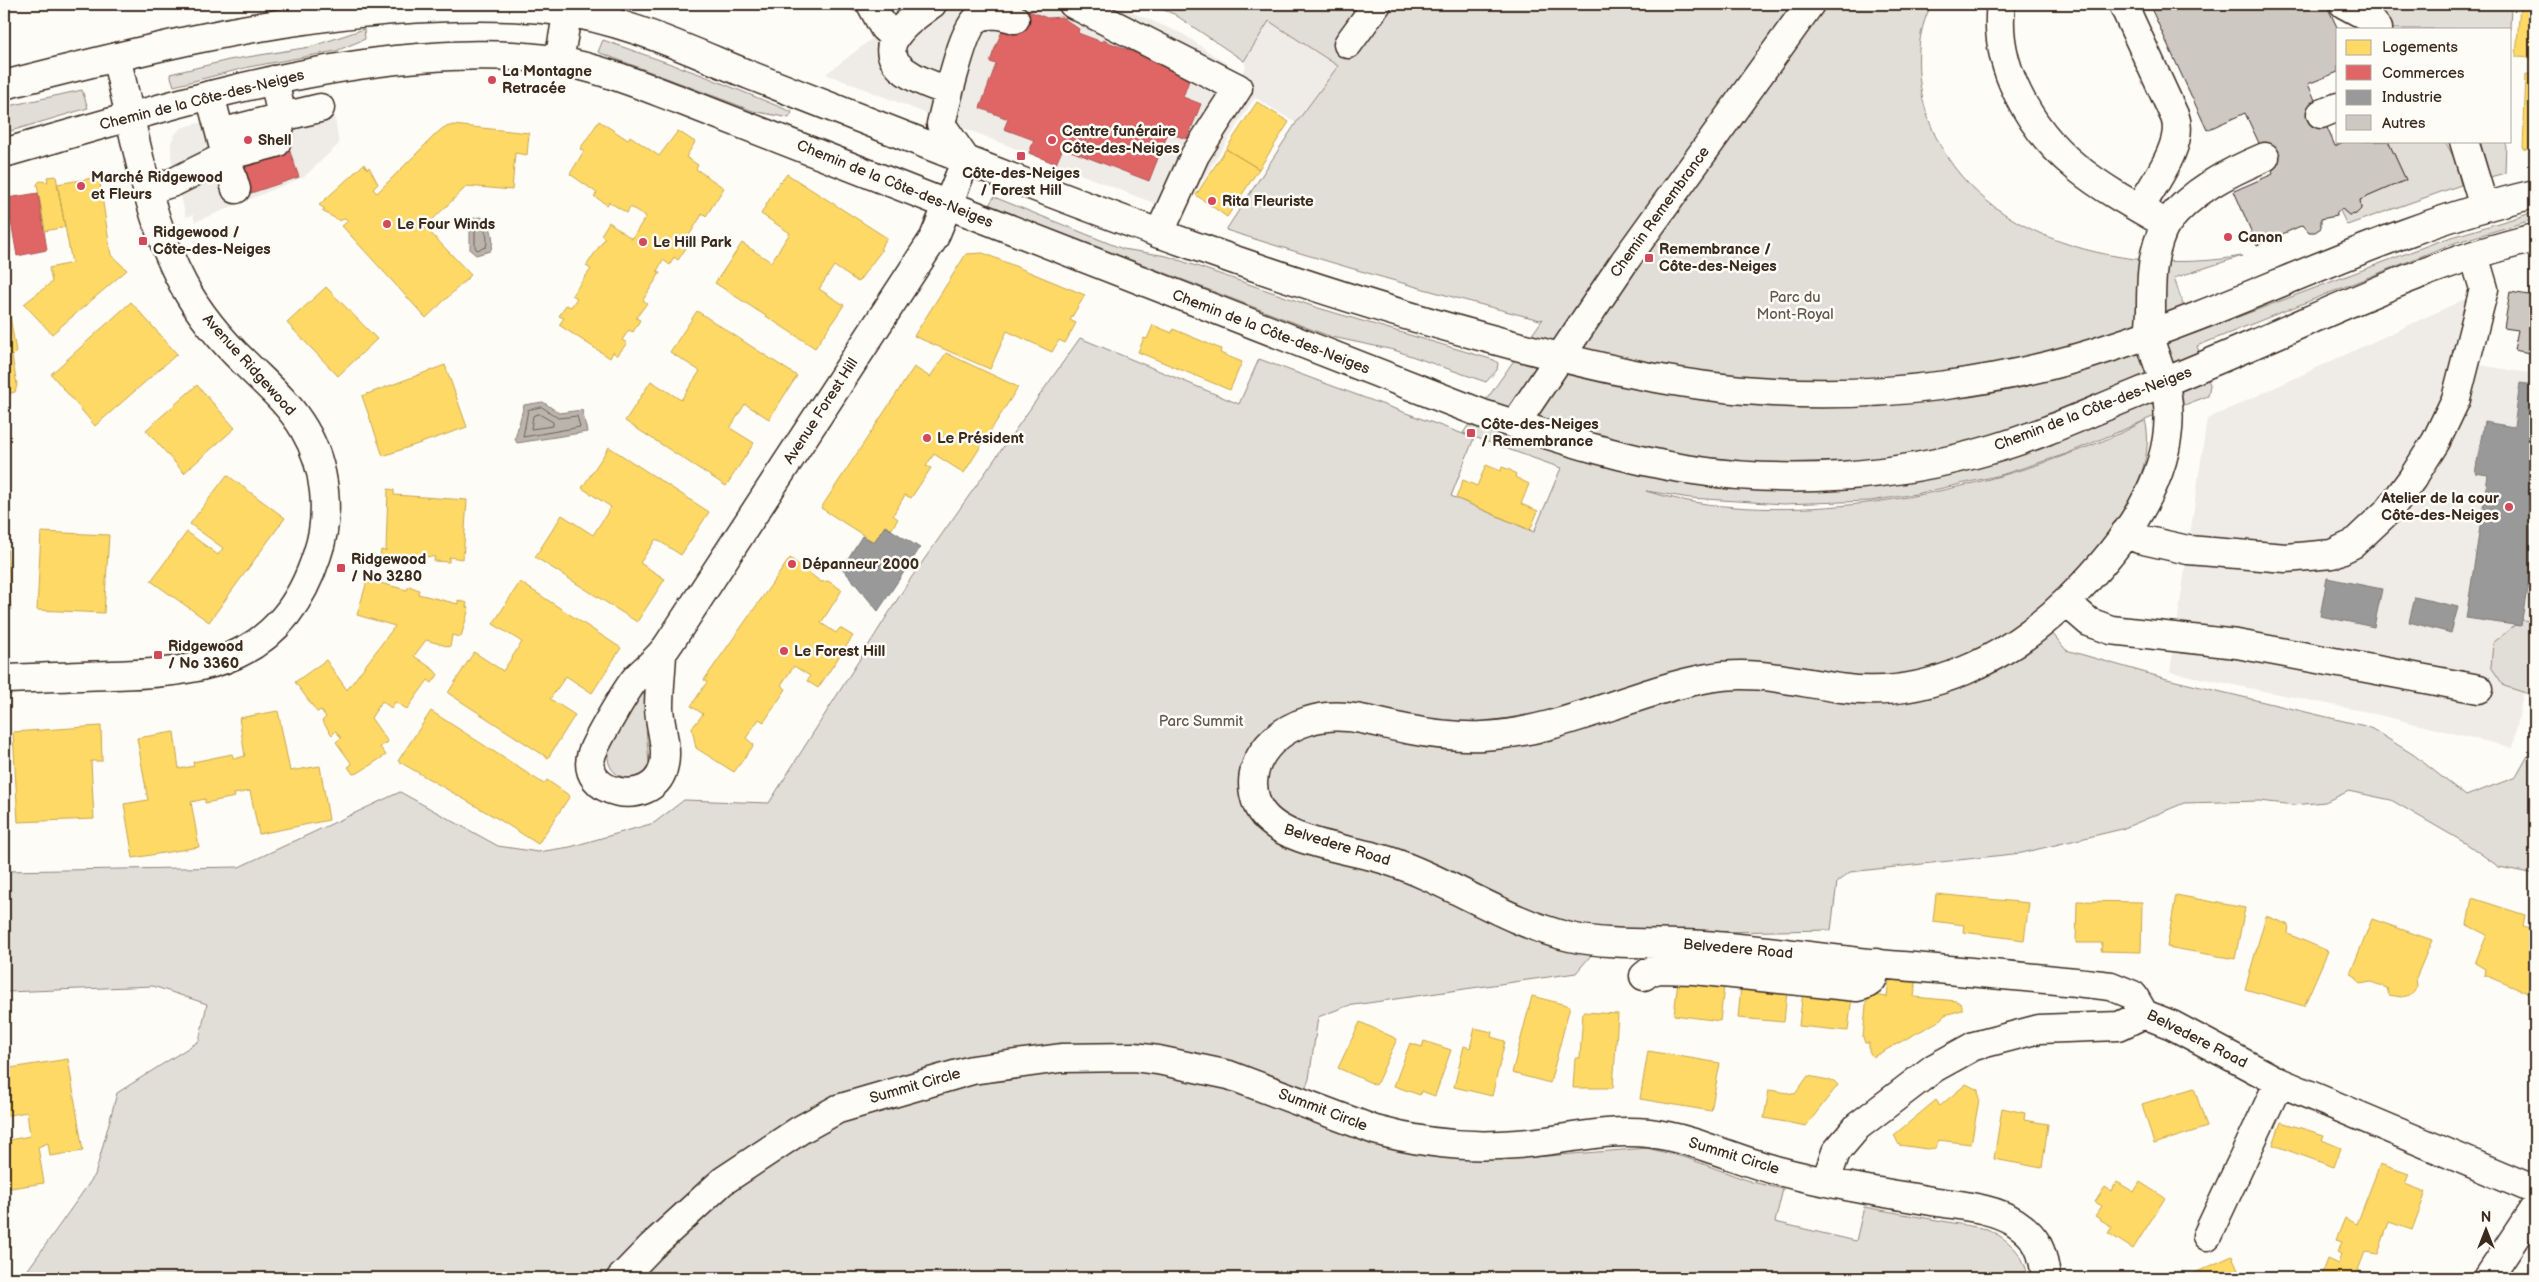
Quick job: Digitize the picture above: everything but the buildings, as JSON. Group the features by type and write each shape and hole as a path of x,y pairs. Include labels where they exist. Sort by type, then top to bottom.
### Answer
{"street":[{"path":"871,4 884,28 895,38"},
{"path":"932,4 906,24 895,38 894,57 901,70 931,86 949,92"},
{"path":"1073,4 1238,88 1195,154 1159,234"},
{"path":"1348,44 1377,4"},
{"name":"Chemin Remembrance","path":"1515,424 1624,262 1810,4"},
{"path":"2001,4 1999,35 2008,69 2018,92 2042,132 2076,168 2166,224"},
{"path":"2123,4 2178,123 2175,146 2140,208"},
{"path":"2344,4 2368,17 2377,28"},
{"path":"4,85 116,57 256,26 355,13 464,6 569,8 673,44 1159,234 1304,285 1559,358 1625,374 1710,387 1780,393 1876,392 1942,385 2038,367 2096,352 2148,335 2373,247 2484,208 2535,194"},
{"path":"559,61 569,8"},
{"path":"966,160 941,124 967,33 974,21 987,15 1015,19"},
{"name":"Chemin de la Côte-des-Neiges","path":"4,152 210,95 274,80 356,65 429,57 495,55 559,61 631,82 1375,373 1515,424 1614,454 1686,469 1764,476 1864,474 1932,464 1991,449 2043,432 2164,383 2420,273 2535,238"},
{"name":"Avenue Ridgewood","path":"4,679 167,673 192,670 224,660 253,645 280,621 304,586 320,549 324,524 324,495 319,466 309,438 285,401 228,346 192,299 163,243 148,190 116,57"},
{"path":"274,80 279,137"},
{"path":"210,95 236,189"},
{"path":"148,190 174,182 223,145 279,137 320,108"},
{"path":"2464,142 2484,208"},
{"path":"2148,335 2153,260 2159,238 2166,224 2181,208 2221,176 2265,157"},
{"name":"Avenue Forest Hill","path":"662,655 659,708 665,751 664,768 658,780 645,790 632,793 615,791 599,784 594,778 590,766 592,753 635,680 662,655 934,238 949,207 966,160"},
{"path":"2125,533 2139,539 2188,550 2286,558 2332,554 2354,544 2389,510 2412,479 2436,441 2456,399 2484,289 2474,255"},
{"name":"Belvedere Road","path":"2148,335 2164,383 2168,417 2162,461 2148,494 2125,533 2098,568 2066,602 2021,638 1988,660 1956,675 1920,686 1862,691 1780,676 1728,674 1700,679 1560,723 1515,733 1479,736 1445,735 1356,718 1330,716 1305,721 1282,732 1265,747 1256,764 1254,787 1258,806 1266,819 1284,832 1410,868 1532,925 1569,937 1598,941 1702,944 2112,986 2133,995 2144,1014 2172,1025 2279,1082 2535,1190"},
{"path":"2066,602 2089,622 2111,630 2237,644 2479,689"},
{"path":"1644,976 1649,972 1660,969 1694,970 1857,987 1869,984 1875,978 1876,963"},
{"path":"1826,1181 1836,1152 1858,1126 1934,1068 1974,1046 2039,1029 2119,1026 2144,1014"},
{"name":"Summit Circle","path":"621,1278 652,1246 723,1181 800,1130 838,1109 972,1070 1062,1058 1134,1057 1194,1066 1229,1075 1399,1137 1452,1144 1517,1144 1614,1132 1649,1133 1674,1138 1776,1170 1979,1209 2013,1221 2032,1235 2043,1256 2046,1278"},
{"path":"2206,1236 2279,1082"},
{"path":"2488,1278 2535,1207"}],"shaded area":[{"path":"917,4 1112,4 1183,34 1241,74 1246,67 1244,61 1269,21 1338,66 1296,123 1256,98 1253,100 1197,189 1194,187 1181,214 826,74"},
{"path":"331,94 339,144 304,177 195,222 193,215 186,217 171,157 171,142 181,128 232,114"},
{"path":"2493,286 2479,365 2535,374 2535,629 2513,748 2367,712 2170,672 2207,419"}],"green space":[{"path":"830,4 878,4 858,12"},
{"name":"Parc Summit","path":"1148,4 1932,4 1920,39 1919,76 1923,100 1941,147 1969,185 2006,215 2049,237 2096,252 2146,260 2195,261 2242,256 2174,278 2193,334 2442,240 2535,212 2535,219 2454,243 2197,346 2210,385 2208,396 2145,420 2147,445 2142,472 2130,499 2094,550 2035,612 2066,650 2167,679 2369,727 2414,755 2466,796 2516,777 2535,743 2535,874 2499,867 2467,844 2391,800 2349,791 2325,802 2294,805 2260,801 2184,803 2122,829 2022,853 1850,872 1837,882 1831,930 1609,934 1576,973 1347,1006 1318,1017 1309,1079 1296,1113 1476,1158 1523,1158 1647,1148 1687,1158 1752,1182 1783,1189 1775,1222 1856,1241 1864,1207 1987,1229 2014,1248 2023,1262 2028,1278 22,1278 95,1175 117,1093 199,1041 207,1004 153,986 7,992 4,987 4,871 239,867 400,792 498,846 538,852 570,847 654,823 684,800 769,803 909,581 1080,338 1239,404 1259,359 1474,438 1451,496 1534,532 1561,468 1463,433 1543,319 1540,320 1421,288 1226,230 1296,123 1338,66 1269,21 1244,61 1174,14","holes":["2144,421 2060,457 2013,472 1962,486 1909,497 1855,504 1800,508 1747,508 1695,502 1646,491 1690,498 1783,504 1870,501 1916,494 2001,475 2066,454"]},
{"path":"2370,4 2511,4 2510,28 2385,28"},
{"path":"364,29 365,39 336,51 249,67 174,86 170,74 229,60 310,47"},
{"path":"603,40 702,75 792,112 789,118 753,111 598,52"},
{"path":"82,90 88,108 4,133 4,107"},
{"path":"2388,142 2446,142 2454,158 2461,185 2347,225 2340,211 2342,209 2349,215 2356,214 2361,209 2360,200 2406,180"},
{"path":"2480,142 2506,142 2505,173 2490,177"},
{"path":"994,197 1123,249 1167,256 1315,307 1494,360 1498,363 1497,370 1486,382 1394,350 1332,337 989,205"},
{"path":"2521,620 2535,621 2535,696 2504,686 2491,667 2493,643"},
{"path":"643,685 650,687 645,715 649,764 645,771 639,775 625,778 612,769 608,753"}],"water":[{"path":"481,217 485,219 490,227 493,242 490,251 476,255 470,250 470,224 474,218"},
{"path":"543,402 559,413 582,410 587,432 517,443 515,439 524,405"}],"place":[{"name":"La Montagne Retracée","path":"492,80"},
{"name":"Shell","path":"248,140"},
{"name":"Centre funéraire Côte-des-Neiges","path":"1052,140"},
{"name":"Côte-des-Neiges / Forest Hill","path":"1021,156"},
{"name":"Marché Ridgewood et Fleurs","path":"81,186"},
{"name":"Rita Fleuriste","path":"1212,201"},
{"name":"Le Four Winds","path":"387,224"},
{"name":"Canon","path":"2228,237"},
{"name":"Ridgewood / Côte-des-Neiges","path":"143,241"},
{"name":"Le Hill Park","path":"643,242"},
{"name":"Remembrance / Côte-des-Neiges","path":"1649,258"},
{"name":"Côte-des-Neiges / Remembrance","path":"1471,433"},
{"name":"Le Président","path":"927,438"},
{"name":"Atelier de la cour Côte-des-Neiges","path":"2509,507"},
{"name":"Dépanneur 2000","path":"792,564"},
{"name":"Ridgewood / No 3280","path":"341,568"},
{"name":"Le Forest Hill","path":"784,651"},
{"name":"Ridgewood / No 3360","path":"158,655"}],"park label":[{"name":"Parc du Mont-Royal","path":"1795,306"}]}
